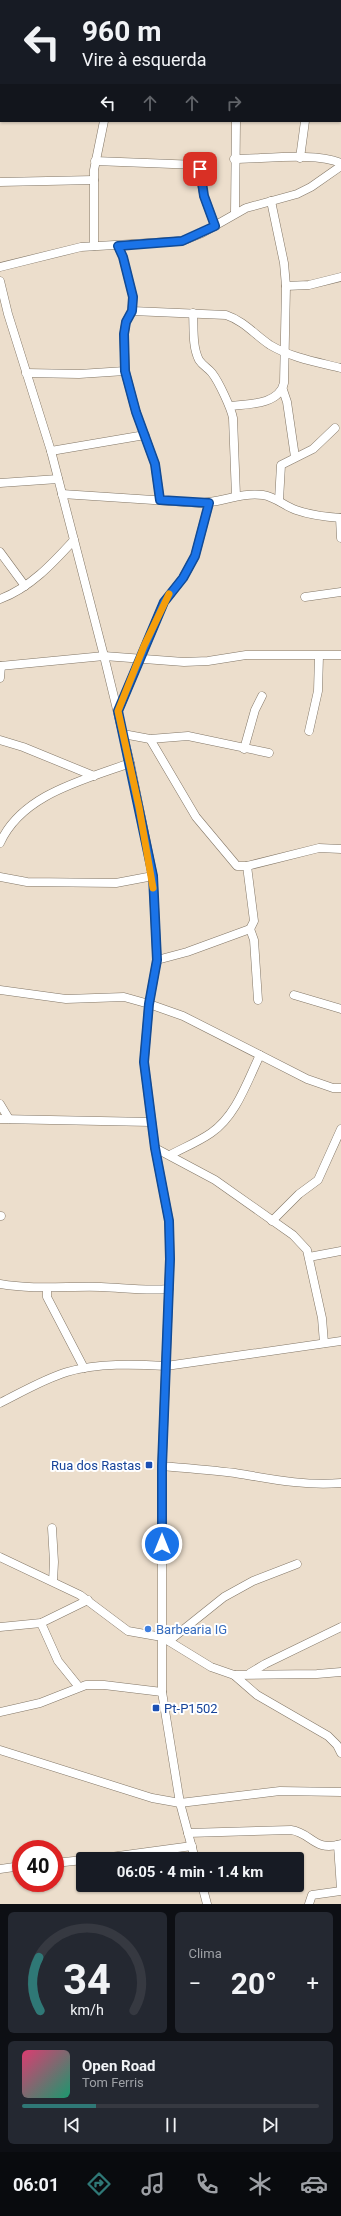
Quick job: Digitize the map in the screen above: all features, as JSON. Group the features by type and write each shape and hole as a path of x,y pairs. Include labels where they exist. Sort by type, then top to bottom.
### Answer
{"street":[{"path":"94,246 95,161 104,122"},
{"path":"235,213 234,159 236,122"},
{"path":"300,158 305,122"},
{"path":"0,267 65,250 94,246 118,246 182,241 215,226 235,213 297,194 341,165 332,159 234,159"},
{"path":"95,161 198,165 204,196 215,226"},
{"path":"0,182 94,180"},
{"path":"271,201 284,263 286,286 283,390 287,402 295,457"},
{"path":"118,246 130,278 133,297 132,311 126,322 124,334 125,371 136,412 155,464 160,500"},
{"path":"286,286 309,285 341,277"},
{"path":"0,281 4,315 26,373 51,451 104,656 130,763 153,876 157,960 149,1004 144,1062 155,1148 169,1221 169,1289 162,1466 165,1639 162,1692 180,1803 193,1852"},
{"path":"132,311 212,313 236,318 269,344 284,352 341,368"},
{"path":"193,313 195,346 198,358 203,366 211,371 230,406 233,418 236,496"},
{"path":"26,373 79,374 125,371"},
{"path":"230,406 275,398 283,390"},
{"path":"279,500 281,464 313,449 335,428"},
{"path":"51,451 145,435"},
{"path":"0,483 58,479"},
{"path":"62,494 209,503 236,496 263,495 279,500 294,510 340,518 341,538"},
{"path":"118,711 139,658 164,602 183,578 195,556 209,503"},
{"path":"0,599 25,586 54,562 74,540"},
{"path":"0,552 25,586"},
{"path":"305,597 341,592"},
{"path":"0,678 0,666 104,656 184,662 208,661 246,655 341,655"},
{"path":"309,732 318,691 318,656"},
{"path":"244,748 255,710 262,696"},
{"path":"123,734 150,739 188,736 269,753"},
{"path":"150,739 196,817 237,866 247,866 319,848 341,849"},
{"path":"0,740 94,776"},
{"path":"0,843 16,819 29,806 94,776 130,763"},
{"path":"157,960 187,952 250,929 254,921 247,866"},
{"path":"0,877 27,882 116,883 153,876"},
{"path":"250,929 254,940 258,1000"},
{"path":"0,990 66,998 124,997 149,1004 183,1016 306,1079 333,1088 341,1088"},
{"path":"294,995 341,1009"},
{"path":"170,1156 211,1134 224,1121 239,1100 260,1055"},
{"path":"0,1104 9,1119"},
{"path":"0,1119 151,1122"},
{"path":"272,1221 299,1194 318,1180 341,1129"},
{"path":"155,1148 215,1180 272,1221 293,1234 307,1250 322,1318 324,1343"},
{"path":"309,1257 341,1251"},
{"path":"0,1284 47,1289 103,1287 148,1291 169,1289"},
{"path":"47,1289 47,1296 84,1368"},
{"path":"0,1403 67,1372 84,1368 140,1364 166,1366 341,1341"},
{"path":"162,1466 204,1469 293,1483 319,1485 341,1483"},
{"path":"52,1528 54,1562 53,1581"},
{"path":"0,1557 53,1581 88,1600 128,1631 165,1639 187,1654 211,1667 234,1675 257,1695 328,1736 337,1745 341,1753"},
{"path":"165,1639 224,1597 253,1581 297,1564"},
{"path":"0,1627 41,1623 88,1600"},
{"path":"41,1623 58,1661 79,1687"},
{"path":"250,1673 264,1664 341,1627"},
{"path":"234,1675 250,1673 317,1674 341,1672"},
{"path":"0,1712 40,1703 79,1687 104,1685 162,1692"},
{"path":"0,1750 152,1798 180,1803 280,1791 341,1792"},
{"path":"188,1833 290,1830 301,1832 313,1843 328,1846 340,1845 341,1890 312,1895 310,1904"},
{"path":"148,1852 192,1846"},
{"path":"64,1862 76,1861"},
{"path":"0,1869 12,1867"},
{"path":"204,1892 207,1904"}],"slow traffic":[{"path":"153,888 153,876 118,711 144,646 169,594"}],"place":[{"name":"Rua dos Rastas","path":"149,1465"},
{"name":"Barbearia IG","path":"148,1629"},
{"name":"Pt-P1502","path":"156,1708"}],"route":[{"path":"162,1544 162,1466 170,1259 169,1221 155,1148 146,1088 144,1062 149,1004 157,960 153,876 118,711 144,646 159,617 164,602 183,578 195,556 209,503 160,500 155,464 136,412 125,371 124,334 126,322 132,311 133,297 130,278 118,246 182,241 202,234 215,226 204,196 200,169"}]}
